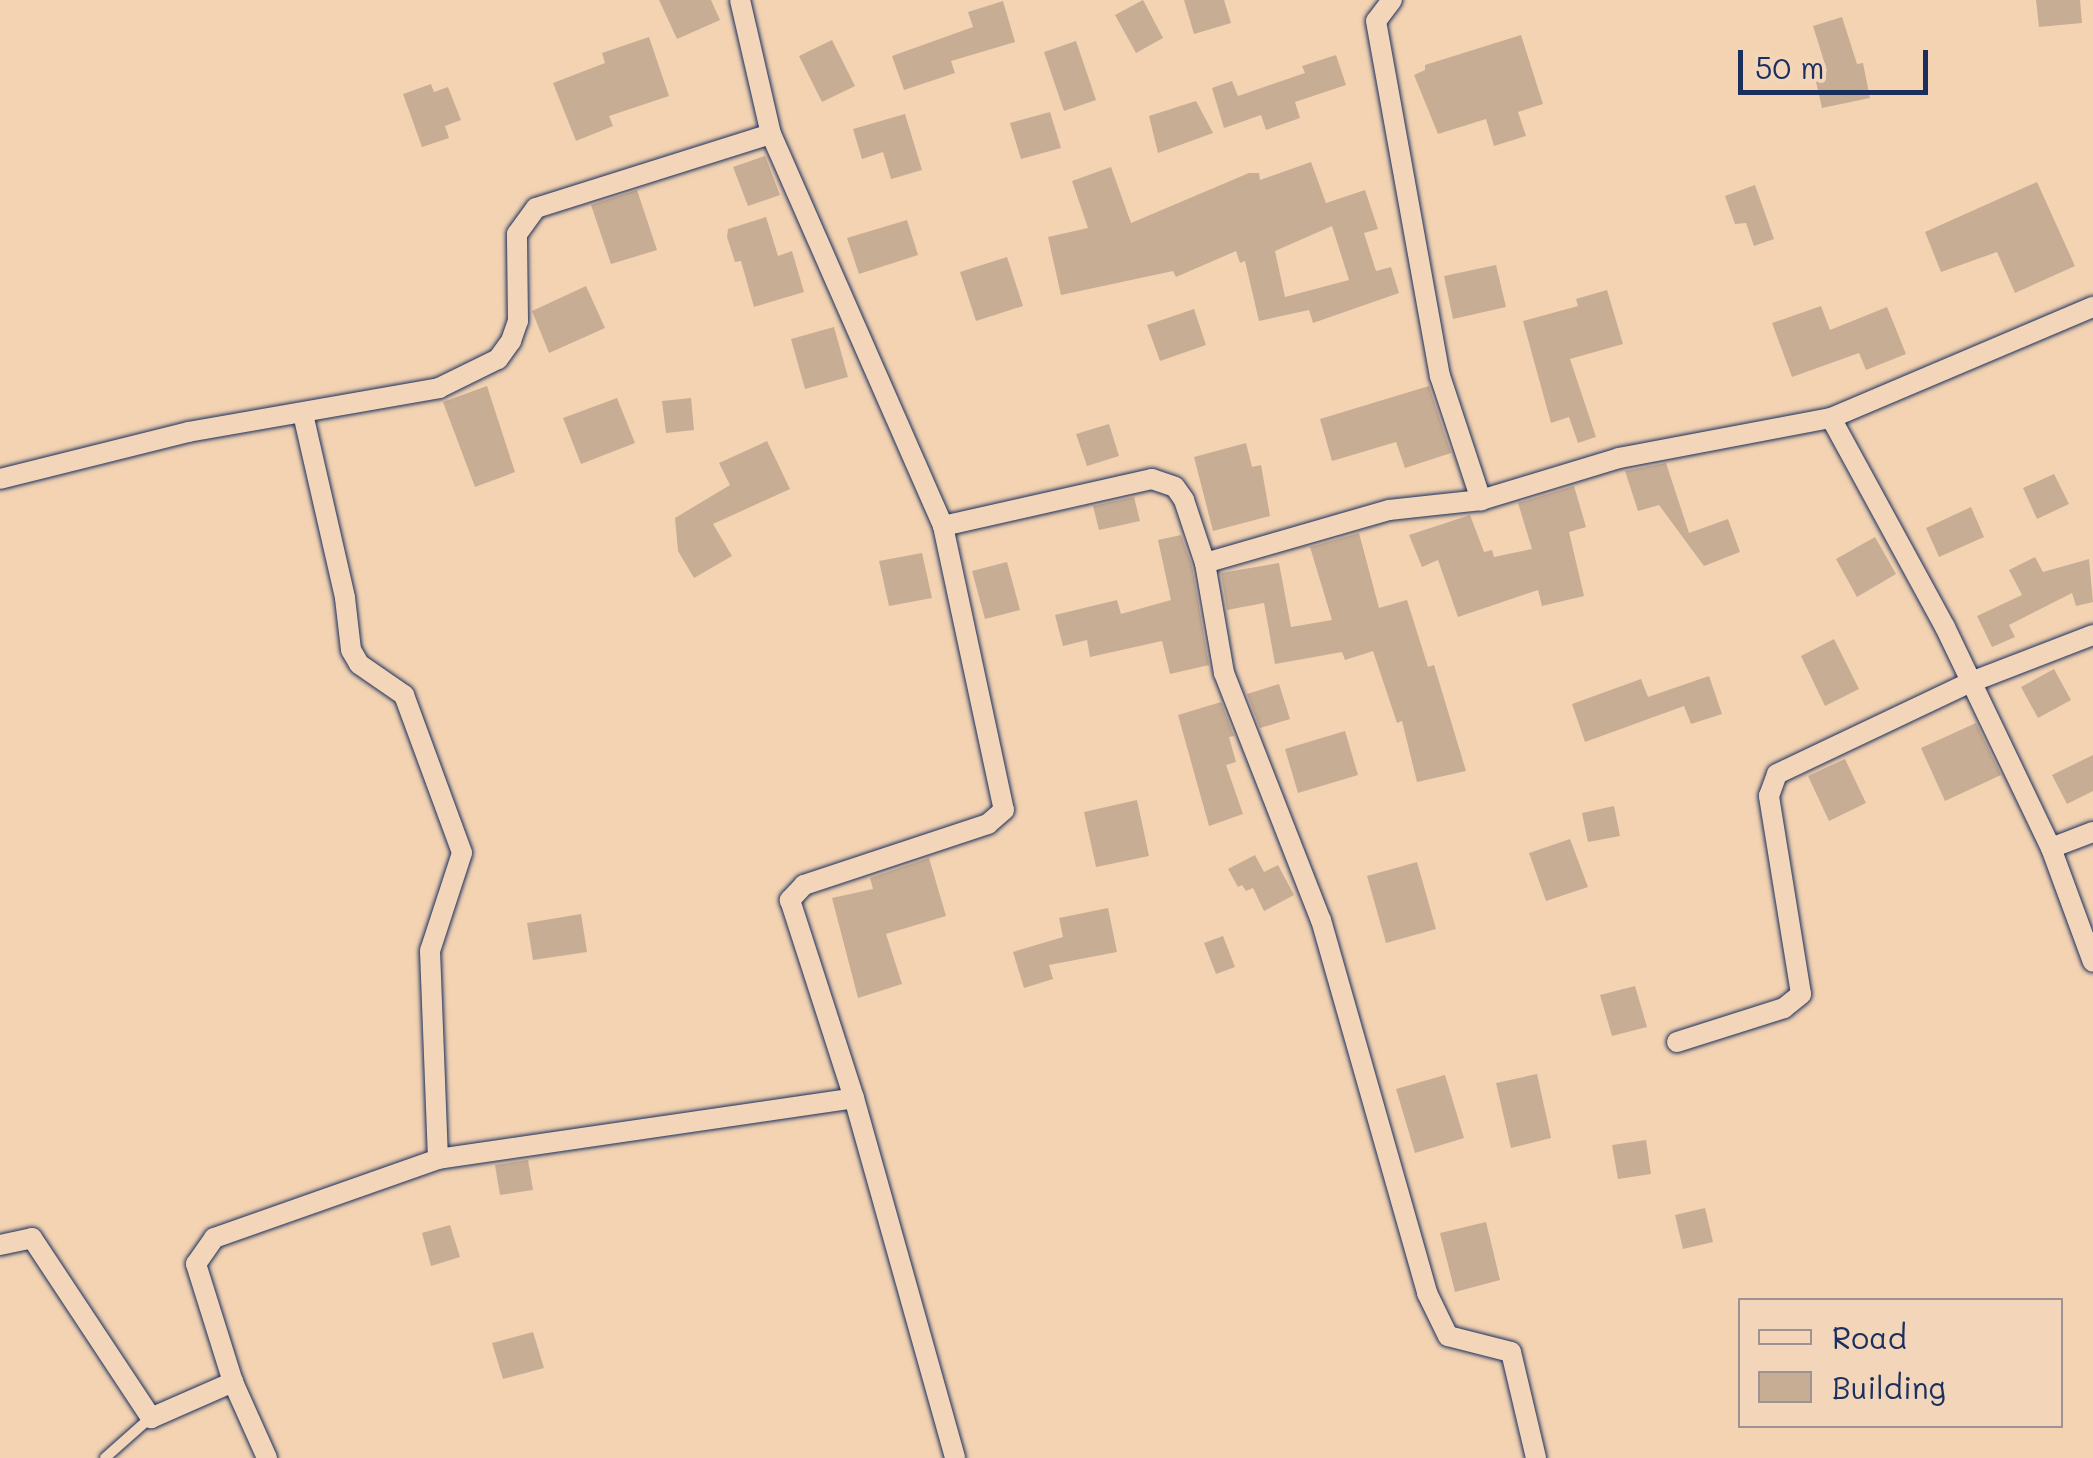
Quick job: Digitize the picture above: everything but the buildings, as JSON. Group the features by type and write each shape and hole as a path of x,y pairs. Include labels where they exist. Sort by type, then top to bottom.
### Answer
{"street":[{"path":"740,0 771,134 943,526 1004,810 988,824 804,885 790,900 854,1098 955,1458"},
{"path":"1392,0 1376,21 1440,376 1482,500"},
{"path":"0,478 188,432 439,388 498,359 518,321 518,234 536,208 771,134"},
{"path":"1206,564 1388,510 1482,500 1618,458 1831,418 2093,307"},
{"path":"303,414 346,598 351,650 359,664 404,694 462,853 430,951 438,1159"},
{"path":"1831,418 1971,682 2051,848 2093,962"},
{"path":"943,526 1152,479 1175,487 1184,500 1206,564 1224,672 1321,920 1427,1294 1448,1336 1511,1352 1536,1458"},
{"path":"1677,1042 1784,1008 1801,994 1768,796 1777,774 1971,682 2093,635"},
{"path":"2051,848 2093,832"},
{"path":"267,1458 233,1382 196,1264 214,1238 438,1159 854,1098"},
{"path":"0,1246 32,1238 151,1418 233,1382"}],"lane":[{"path":"105,1458 151,1418"}]}
